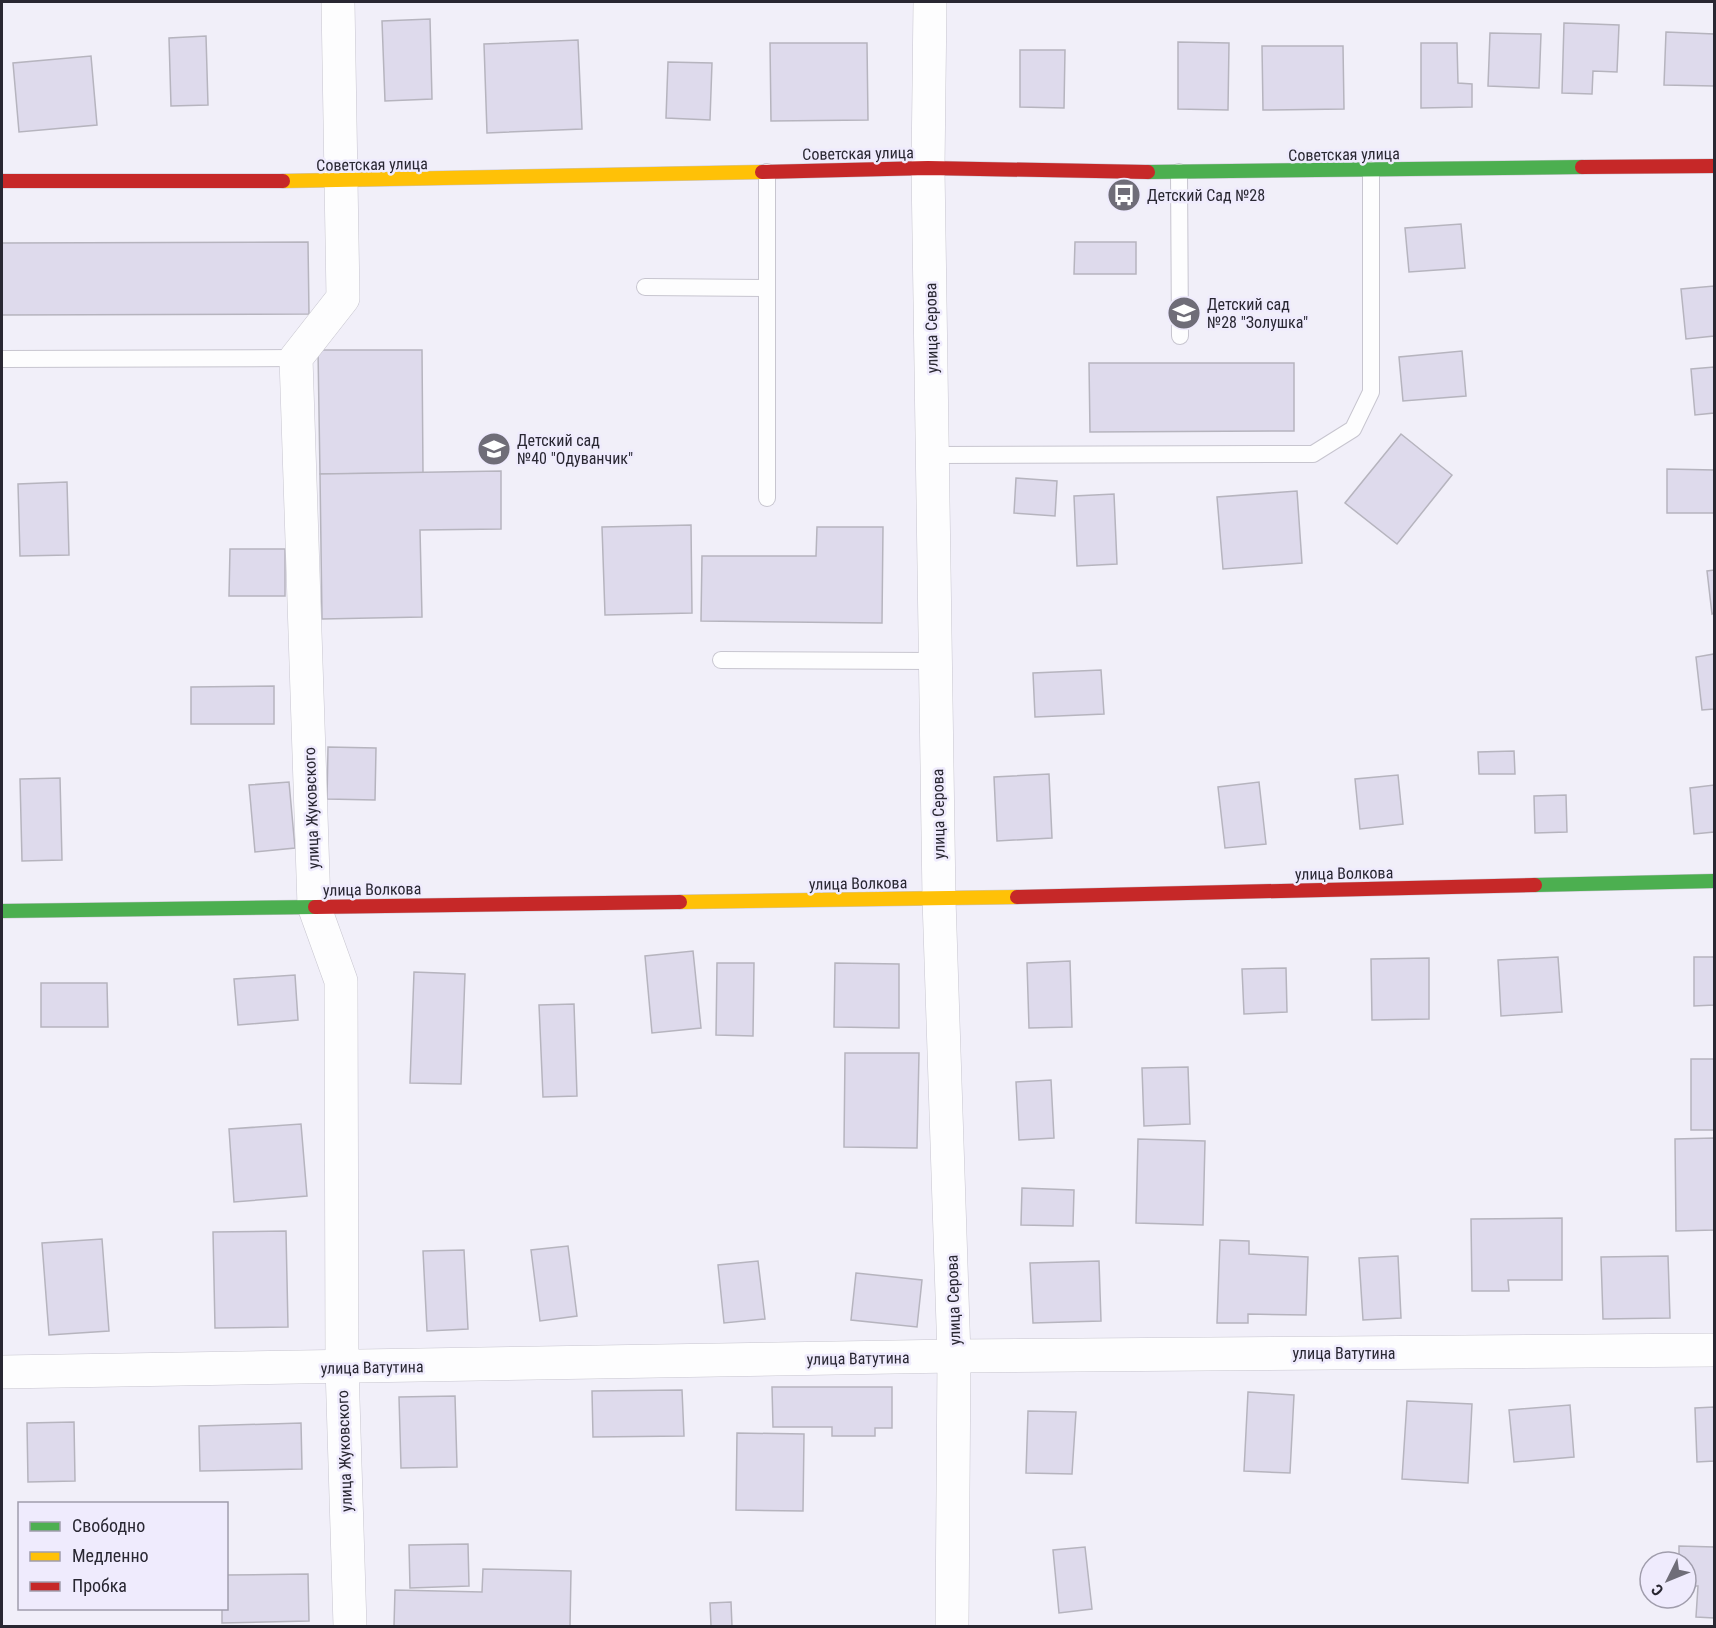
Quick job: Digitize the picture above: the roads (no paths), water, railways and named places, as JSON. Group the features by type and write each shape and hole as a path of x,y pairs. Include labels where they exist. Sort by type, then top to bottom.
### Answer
{"street":[{"path":"296,358 343,298 338,2"},
{"name":"улица Серова","path":"930,2 928,168 939,899 954,1356 952,1626"},
{"name":"Советская улица","path":"2,182 340,181 928,168 1179,172 1714,166"},
{"name":"улица Жуковского","path":"296,358 314,906 341,981 342,1367 350,1626"},
{"name":"улица Волкова","path":"2,911 939,899 1714,881"},
{"name":"улица Ватутина","path":"2,1372 954,1356 1714,1350"}],"lane":[{"path":"933,455 1313,454 1353,429 1371,392 1371,170"},
{"path":"766,498 767,172"},
{"path":"1179,172 1180,336"},
{"path":"645,287 767,288"},
{"path":"2,359 296,358"},
{"path":"721,660 935,661"}],"place":[{"name":"Детский Сад №28","path":"1124,195"},
{"name":"Детский сад №28 \"Золушка\"","path":"1184,313"},
{"name":"Детский сад №40 \"Одуванчик\"","path":"494,449"}]}
